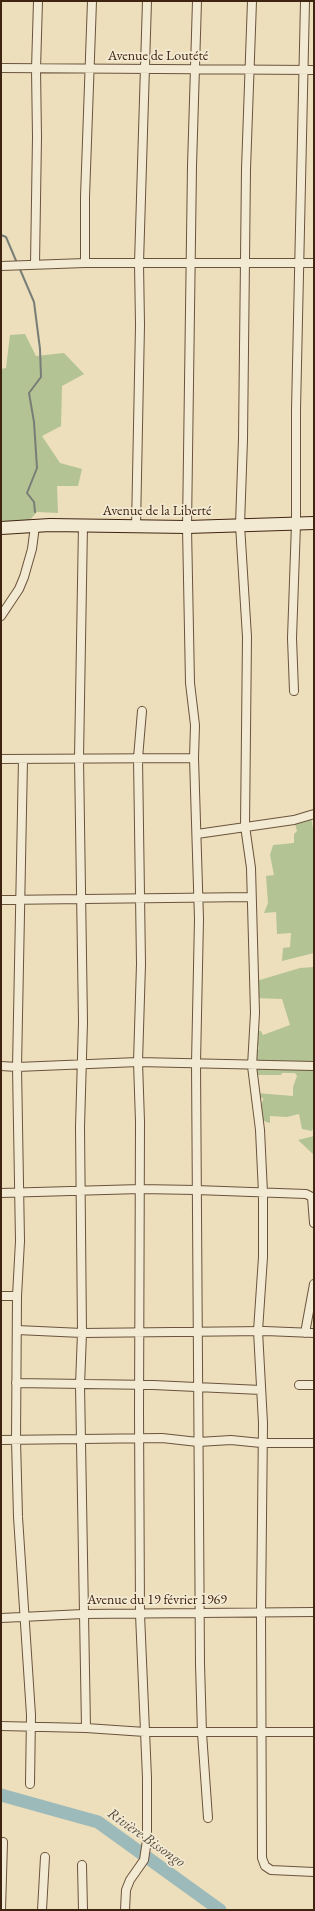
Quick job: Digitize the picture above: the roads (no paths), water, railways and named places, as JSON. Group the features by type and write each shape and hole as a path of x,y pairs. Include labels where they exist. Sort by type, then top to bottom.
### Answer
{"street":[{"path":"35,264 37,145 36,69 38,1"},
{"path":"85,263 85,197 92,1"},
{"path":"136,527 140,325 139,263 147,1"},
{"path":"197,1 192,166 187,527 190,683 195,725 194,758 199,899 196,1063 198,1442 202,1733 208,1818"},
{"path":"252,1 246,169 243,440 240,525 247,637 245,826 251,868 255,1013 252,1066 260,1130 263,1193 263,1257 258,1331 262,1443 262,1858 265,1866 270,1870 314,1872"},
{"path":"294,691 293,631 296,524 296,410 305,1"},
{"name":"Avenue de Loutété","path":"1,68 314,70"},
{"path":"1,266 85,263 314,263"},
{"name":"Avenue de la Liberté","path":"1,528 35,526 187,527 314,523"},
{"path":"1,616 13,599 24,577 32,549 35,526"},
{"path":"83,526 79,758 83,1022 80,1191 82,1333 80,1385 84,1526 83,1614 86,1728"},
{"path":"125,1910 126,1890 130,1880 144,1860 147,1840 145,1732 140,1614 139,1439 140,1189 138,1062 140,899 138,758 142,711"},
{"path":"1,759 194,758"},
{"path":"23,759 22,900 17,1067 20,1241 17,1296 16,1440 24,1617 31,1726 30,1784"},
{"path":"197,834 294,820 314,814"},
{"path":"1,900 199,899 251,897"},
{"path":"1,1066 17,1067 138,1062 252,1066 314,1066"},
{"path":"1,1193 140,1189 309,1195 313,1202 314,1223"},
{"path":"305,1333 314,1284"},
{"path":"1,1296 17,1296"},
{"path":"17,1330 82,1333 140,1331 258,1331 314,1333"},
{"path":"16,1383 139,1385 261,1390"},
{"path":"299,1385 314,1385"},
{"path":"1,1440 162,1438 198,1442 230,1440 262,1443 314,1443"},
{"name":"Avenue du 19 février 1969","path":"1,1618 83,1614 314,1612"},
{"path":"1,1726 86,1728 145,1732 314,1732"},
{"path":"2,1910 3,1842"},
{"path":"42,1910 45,1857"},
{"path":"82,1865 83,1910"}],"waterway":[{"path":"1,235 6,237 17,263"},
{"path":"19,267 34,302 40,349 41,377 29,393 34,422 37,468 27,493 34,502 35,512"},
{"name":"Rivière Bissongo","path":"1,1795 98,1822 220,1910"}]}
